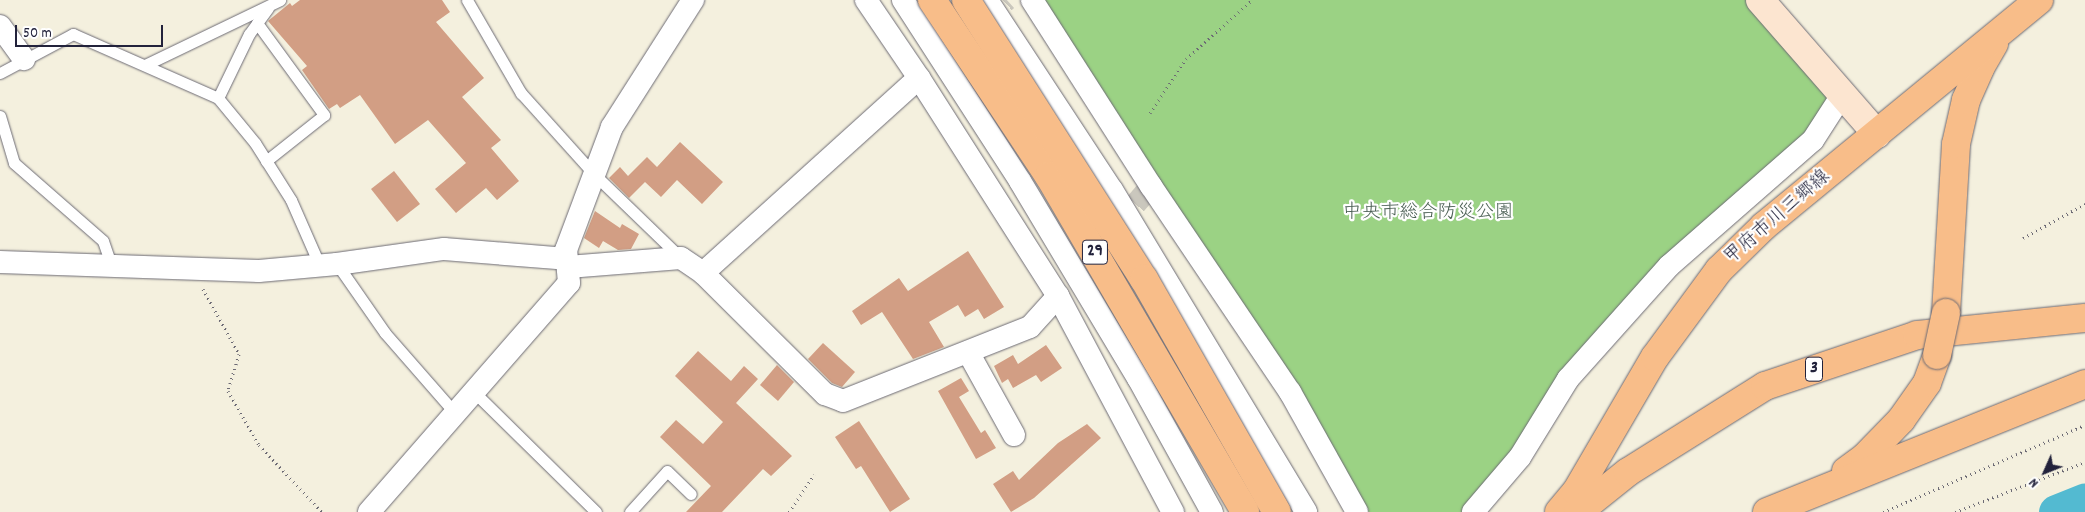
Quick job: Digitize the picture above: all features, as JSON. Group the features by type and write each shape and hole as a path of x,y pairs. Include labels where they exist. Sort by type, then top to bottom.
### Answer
{"main road":[{"name":"29","path":"932,0 1049,176 1245,512"},
{"name":"29","path":"966,0 1144,279 1277,512"},
{"name":"甲府市川三郷線","path":"1559,512 1576,492 1655,356 1719,270 1764,226 2039,0"},
{"path":"1817,492 1866,457 1901,420 1927,383 1937,355 1946,314 1956,144 1966,100 1980,68 2003,30"},
{"name":"3","path":"1578,512 1628,472 1765,386 1917,335 2085,318"},
{"path":"1767,512 2085,384"}],"street":[{"path":"369,512 568,283 566,250 612,126 693,0"},
{"path":"866,0 920,78 1058,296 1172,512"},
{"path":"903,0 1020,181 1138,378 1212,512"},
{"path":"986,0 1112,190 1306,512"},
{"path":"1032,0 1151,186 1290,392 1357,512"},
{"path":"1760,0 1877,134"},
{"path":"0,26 24,59"},
{"path":"703,273 920,78"},
{"path":"1474,512 1520,457 1568,379 1669,266 1813,140 1842,95"},
{"path":"0,262 111,264 193,270 259,271 328,265 444,248 567,263 681,258 703,273 825,394 843,401 916,370 968,352 1030,327 1058,296"},
{"path":"968,352 1014,435"}],"lane":[{"path":"145,65 268,8 280,0"},
{"path":"467,0 520,92 594,174 681,258"},
{"path":"218,98 257,23 268,8"},
{"path":"257,23 324,115 266,161"},
{"path":"0,73 73,34 218,98 266,161 291,200 328,265 455,413"},
{"path":"0,116 14,163 103,241 111,264"},
{"path":"474,392 596,512"},
{"path":"630,512 667,471 691,494"}],"path":[{"path":"1150,113 1186,59 1252,0"},
{"path":"2023,238 2085,204"},
{"path":"193,270 239,354 228,391 259,445 322,512"},
{"path":"1883,512 2085,425"},
{"path":"1955,512 2085,462"},
{"path":"789,512 814,475"}],"green space":[{"name":"中央市総合防災公園","path":"1032,0 1760,0 1842,95 1813,140 1669,266 1473,512 1357,512"}],"building":[{"path":"300,0 442,0 450,12 436,22 484,78 462,97 501,140 491,148 519,181 497,200 486,188 456,213 435,189 466,163 428,120 395,144 360,95 340,108 337,104 329,109 302,70 307,66 268,21 290,3 292,6"},
{"path":"680,142 723,182 702,204 677,180 661,197 645,182 629,198 609,178 620,167 628,176 647,157 657,167"},
{"path":"394,171 420,204 397,222 371,189"},
{"path":"595,211 620,228 622,224 639,234 631,249 618,250 603,241 599,248 584,238"},
{"path":"968,251 1004,307 984,319 978,309 965,317 958,305 929,322 944,347 913,359 882,312 861,325 852,311 899,278 908,291"},
{"path":"823,343 855,372 842,387 832,383 808,359"},
{"path":"1046,345 1062,368 1041,382 1036,375 1013,388 1008,379 1002,383 994,366 1013,355 1018,364"},
{"path":"698,351 731,381 744,366 758,379 736,403 792,456 771,476 763,469 722,512 686,512 711,486 660,437 676,420 703,444 723,422 675,376"},
{"path":"777,365 794,382 778,401 760,385"},
{"path":"961,378 969,391 959,397 981,433 985,430 996,448 976,459 938,391"},
{"path":"859,421 910,499 890,512 861,466 856,469 835,437"},
{"path":"1087,424 1101,438 1034,498 1011,512 993,484 1013,471 1019,480 1058,443"}],"waterway":[{"path":"2056,512 2085,500"}],"tunnel":[{"path":"980,24 1007,0"},
{"path":"1114,229 1151,186"}]}
